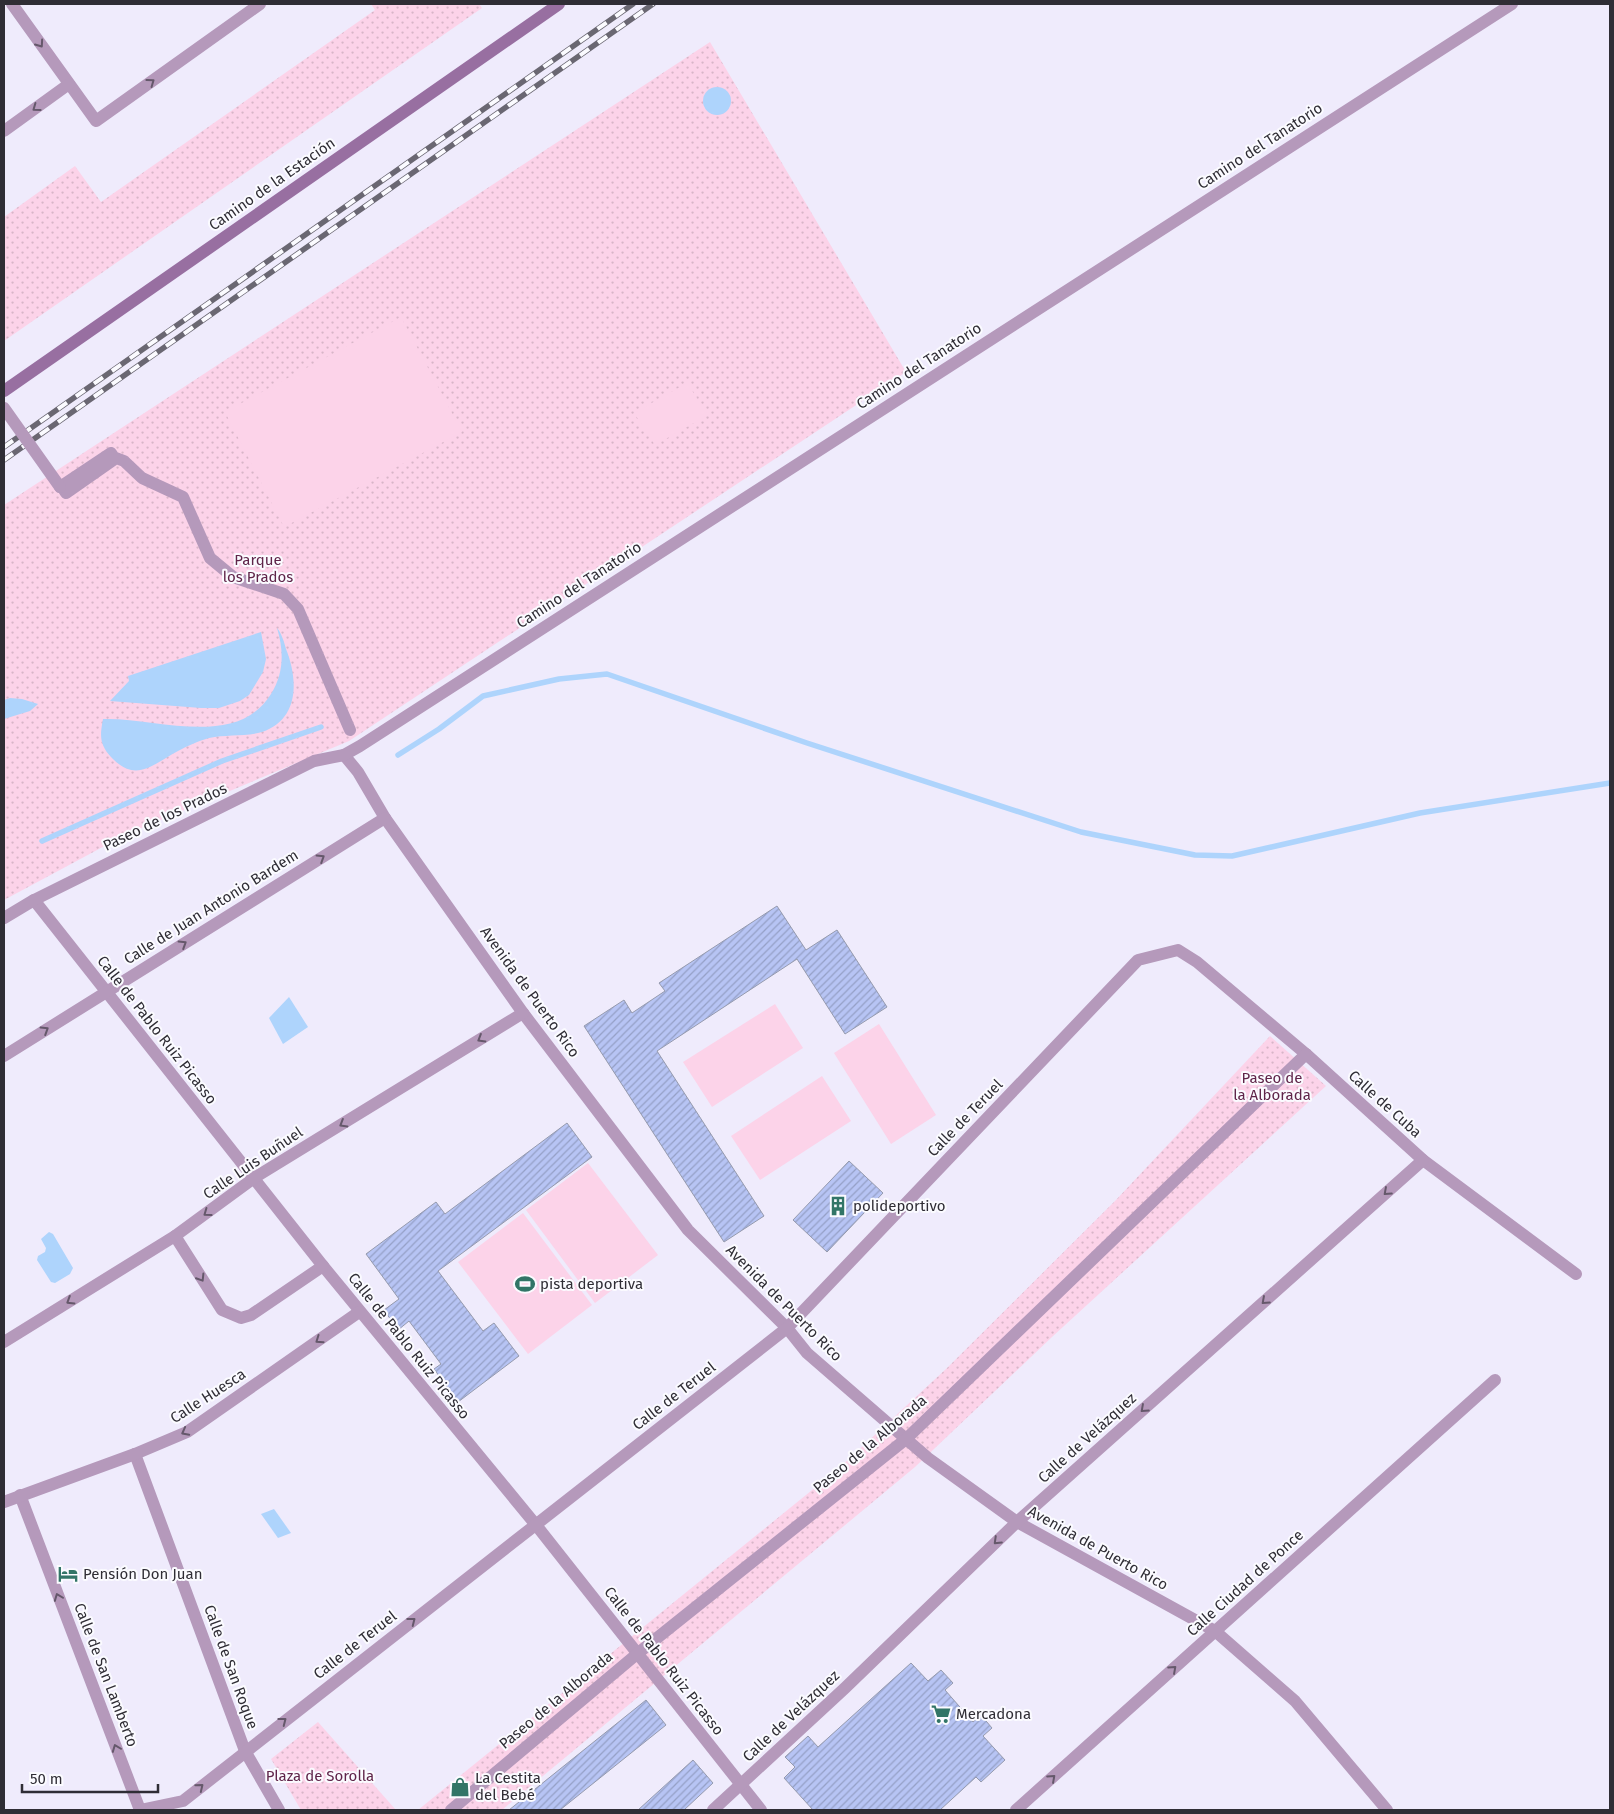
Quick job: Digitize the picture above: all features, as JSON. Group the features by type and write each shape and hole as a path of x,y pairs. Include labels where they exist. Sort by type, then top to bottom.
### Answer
{"street":[{"path":"12,4 96,121 260,4"},
{"name":"Camino de la Estación","path":"4,390 559,4"},
{"name":"Camino del Tanatorio","path":"344,755 1512,4"},
{"path":"4,131 69,84"},
{"path":"4,408 60,487 111,453 113,456 64,490 66,493 116,458 124,461 142,478 183,497 210,558 233,578 284,594 298,608 350,730"},
{"name":"Avenida de Puerto Rico","path":"344,755 358,772 385,818 523,1014 688,1230 787,1328 807,1353 928,1458 1017,1522 1215,1631 1295,1701 1387,1810"},
{"name":"Paseo de los Prados","path":"4,918 34,900 314,762 344,755"},
{"name":"Calle de Juan Antonio Bardem","path":"4,1056 385,818"},
{"name":"Calle de Pablo Ruiz Picasso","path":"34,900 322,1266 536,1525 761,1810"},
{"name":"Calle de Cuba","path":"1178,950 1197,962 1306,1054 1423,1160 1576,1274"},
{"name":"Calle de Teruel","path":"140,1810 183,1800 787,1328 1138,960 1178,950"},
{"name":"Calle Luis Buñuel","path":"4,1342 175,1236 254,1178 523,1014"},
{"name":"Paseo de la Alborada","path":"451,1810 637,1654 906,1439 1306,1054"},
{"name":"Calle de Velázquez","path":"713,1810 1017,1522 1423,1160"},
{"path":"175,1236 222,1310 241,1318 251,1315 322,1266"},
{"name":"Calle Huesca","path":"4,1502 135,1454 187,1432 359,1312"},
{"name":"Calle Ciudad de Ponce","path":"1016,1810 1495,1380"},
{"name":"Calle de San Roque","path":"135,1454 245,1751 279,1810"},
{"name":"Calle de San Lamberto","path":"20,1495 140,1810"}],"green space":[{"path":"371,4 479,4 482,8 4,341 4,217 75,166 101,202 375,10"},
{"name":"Parque los Prados","path":"710,42 906,372 349,741 125,835 4,900 4,505"},
{"path":"401,317 462,432 284,527 225,412"},
{"path":"687,383 708,415 655,445 634,413"},
{"path":"775,1004 803,1048 712,1107 683,1062"},
{"path":"879,1024 936,1115 891,1144 834,1053"},
{"name":"Paseo de la Alborada","path":"1270,1036 1326,1086 1052,1337 915,1467 502,1810 418,1810 838,1469 946,1369 1115,1201"},
{"path":"822,1076 851,1121 760,1180 731,1136"},
{"name":"pista deportiva","path":"588,1163 658,1255 595,1303 526,1210"},
{"name":"pista deportiva","path":"523,1213 592,1305 528,1354 458,1262"},
{"name":"Plaza de Sorolla","path":"318,1722 396,1810 301,1810 271,1759"}],"water":[{"path":"717,87 727,91 731,101 727,111 717,115 707,111 703,101 707,91"},
{"path":"277,628 283,638 290,661 294,685 293,697 289,708 283,718 274,726 255,734 205,739 182,749 152,766 137,770 128,769 120,765 104,748 101,739 103,719 194,727 216,726 237,721 256,711 271,694 278,678 282,653"},
{"path":"261,632 266,659 263,672 249,695 240,701 219,708 201,708 110,701 129,681 128,676"},
{"path":"10,698 22,699 38,704 30,711 4,719 4,700"},
{"path":"289,997 308,1027 283,1044 269,1018"},
{"path":"49,1232 53,1234 73,1268 70,1274 55,1283 51,1282 37,1260 38,1256 45,1252 46,1248 41,1239"},
{"path":"274,1509 291,1533 278,1538 261,1514"}],"building":[{"path":"777,906 806,950 837,930 887,1007 845,1034 797,959 657,1051 764,1216 724,1242 584,1026 624,1000 632,1013 665,991 659,983"},
{"path":"567,1123 592,1157 438,1271 483,1331 494,1323 519,1356 458,1402 434,1369 441,1364 409,1321 398,1330 384,1310 399,1299 366,1254 436,1202 445,1214"},
{"name":"polideportivo","path":"849,1161 883,1193 827,1252 793,1220"},
{"path":"911,1663 928,1681 941,1670 953,1683 945,1690 973,1722 981,1715 992,1728 983,1736 1005,1760 981,1782 976,1777 940,1810 813,1810 784,1778 795,1767 785,1757 808,1736 818,1747"},
{"path":"646,1700 666,1725 560,1810 509,1810"},
{"path":"693,1760 713,1783 684,1810 638,1810"}],"waterway":[{"path":"398,755 439,729 483,696 559,679 607,674 807,743 1081,832 1195,855 1232,856 1420,813 1610,783"},
{"path":"42,841 222,761 321,727"}],"railway":[{"path":"4,447 633,4"},
{"path":"4,460 653,4"}],"place":[{"name":"polideportivo","path":"838,1206"},
{"name":"pista deportiva","path":"525,1284"},
{"name":"Pensión Don Juan","path":"68,1574"},
{"name":"Mercadona","path":"941,1714"},
{"name":"La Cestita del Bebé","path":"460,1787"}]}
